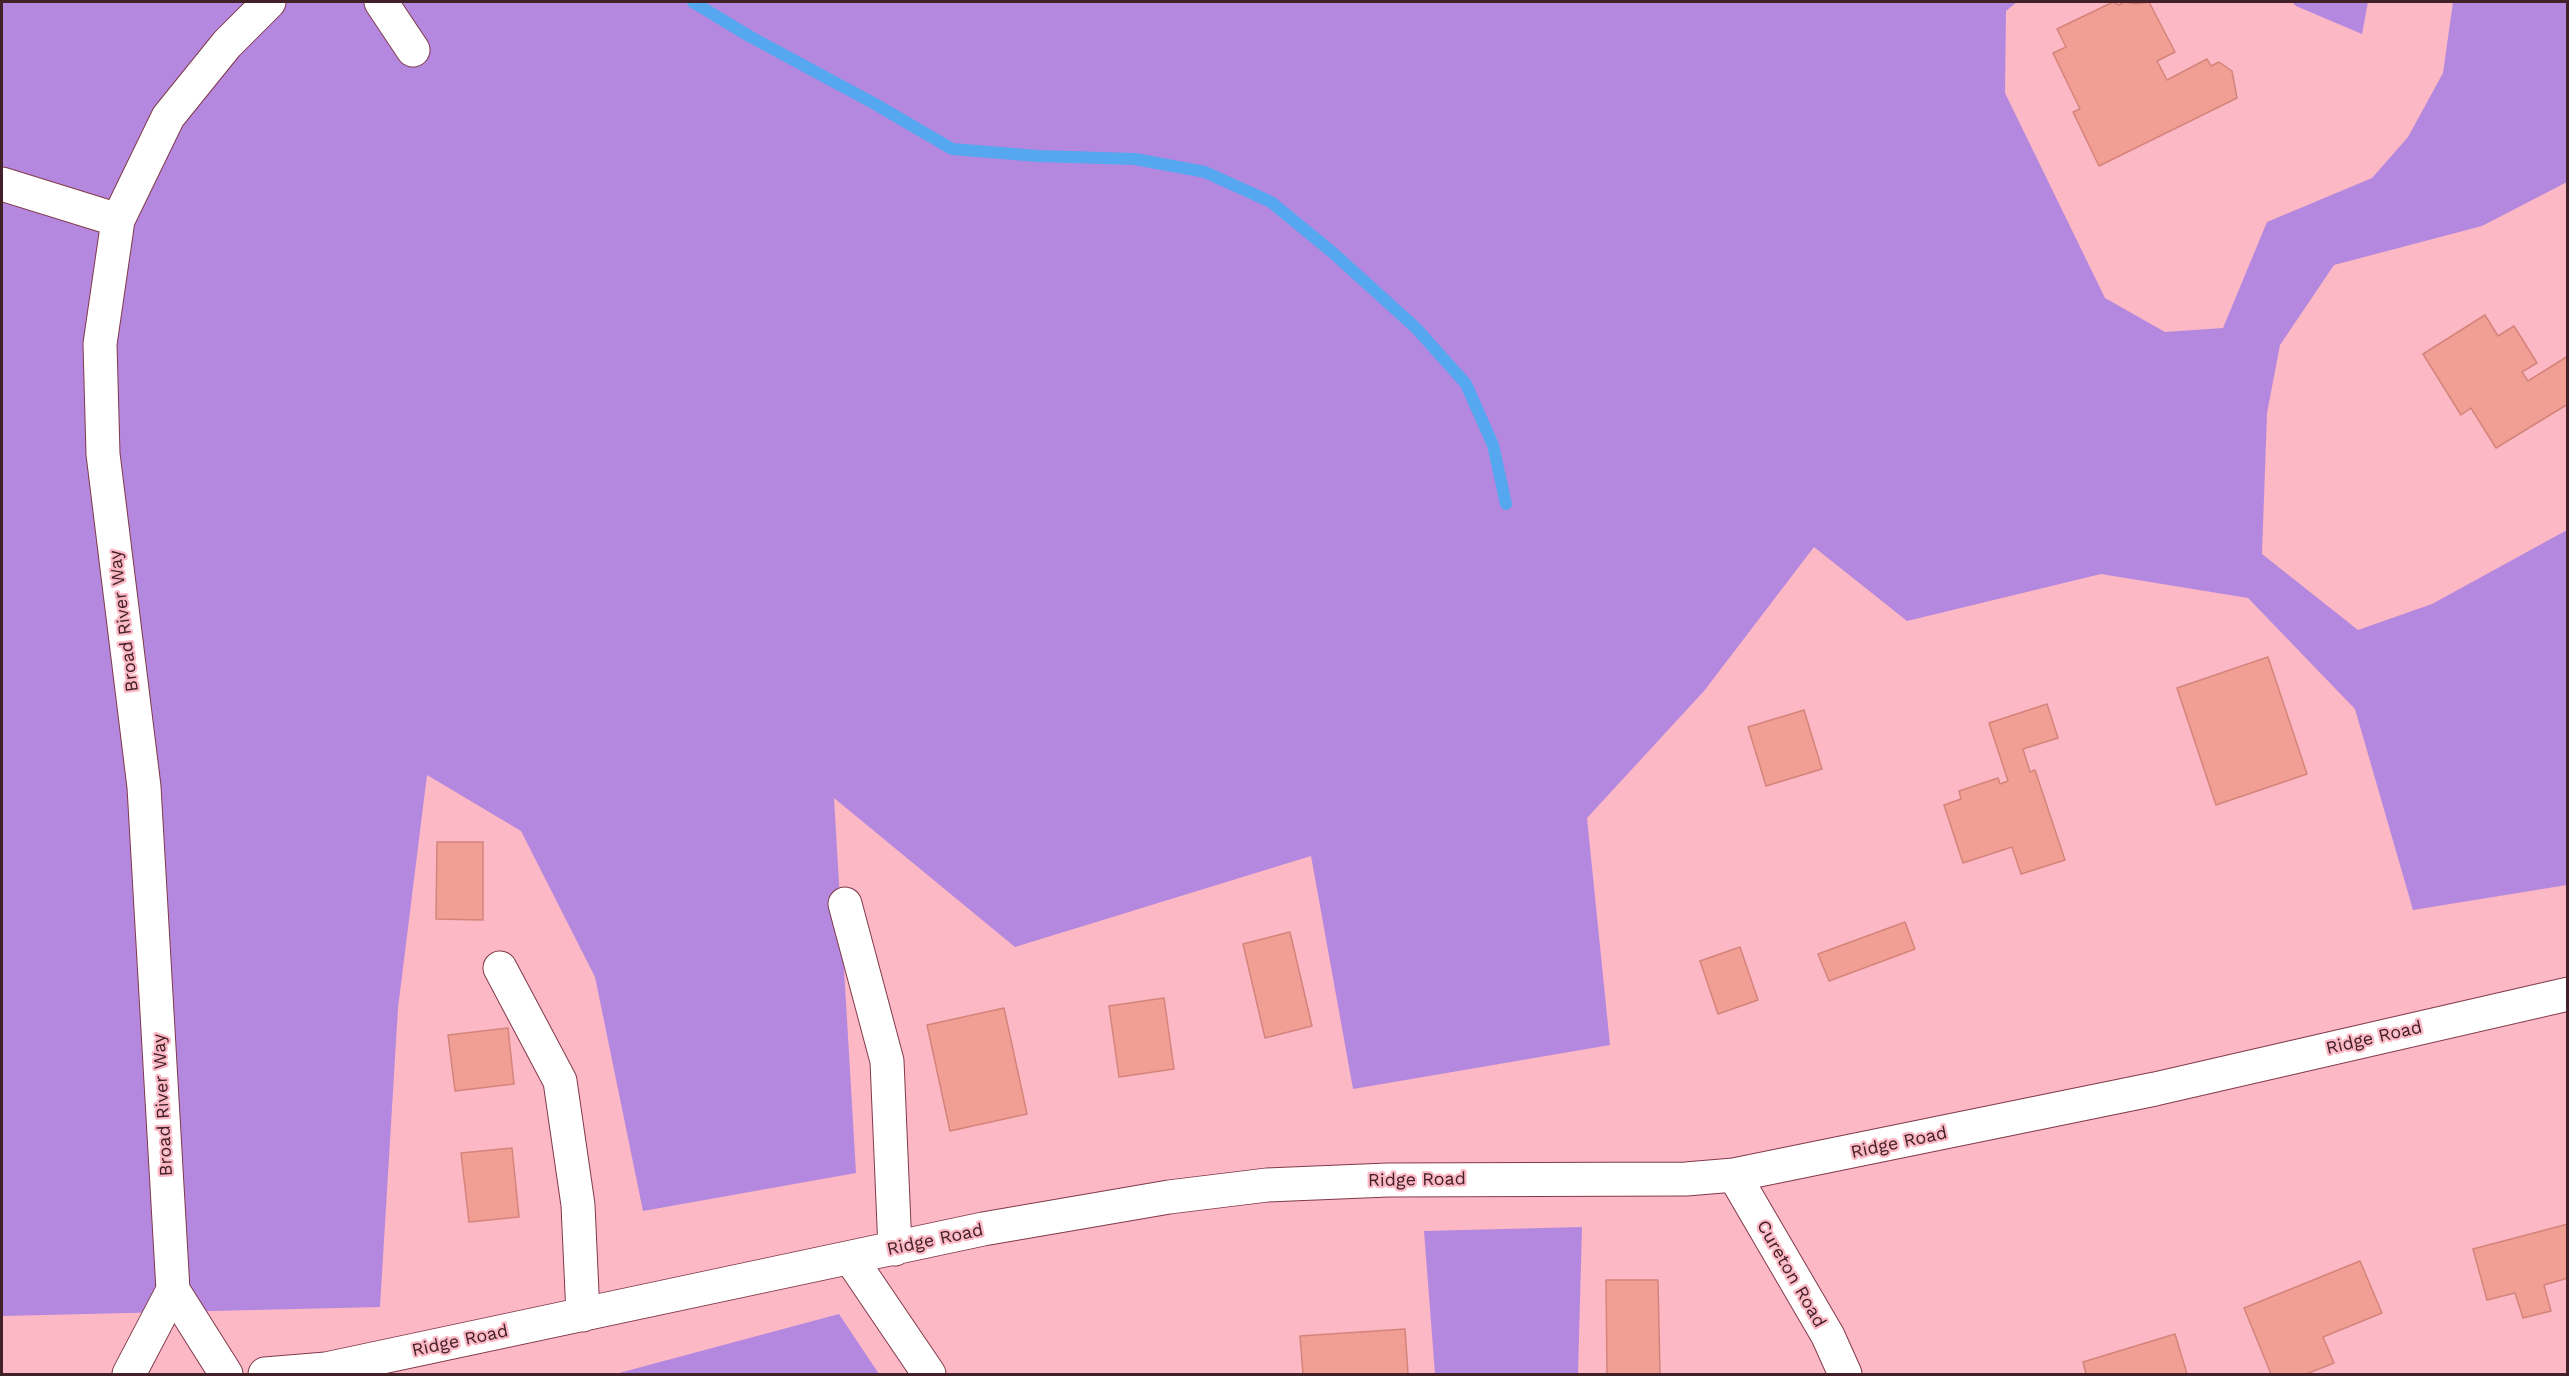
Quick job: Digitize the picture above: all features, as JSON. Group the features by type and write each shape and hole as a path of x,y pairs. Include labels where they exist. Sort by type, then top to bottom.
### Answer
{"street":[{"name":"Broad River Way","path":"226,1374 173,1290 144,787 104,454 100,344 118,220 168,117 227,44 269,2"},
{"path":"381,2 413,50"},
{"path":"2,184 118,220"},
{"path":"845,904 887,1061 895,1249"},
{"path":"500,968 560,1080 578,1206 583,1315"},
{"name":"Ridge Road","path":"265,1374 326,1369 851,1259 983,1229 1169,1197 1267,1185 1388,1180 1686,1179 1734,1175 2144,1091 2568,994"},
{"name":"Cureton Road","path":"1734,1175 1828,1336 1845,1374"},
{"path":"851,1259 928,1374"},
{"path":"129,1374 173,1290"}],"shaded area":[{"path":"2,2 2017,2 2006,11 2005,93 2105,298 2165,332 2223,328 2267,222 2372,178 2408,137 2443,73 2453,2 2567,2 2567,182 2482,226 2334,265 2280,345 2267,413 2262,554 2358,630 2432,604 2567,530 2567,885 2413,910 2355,709 2248,598 2101,574 1907,621 1814,547 1704,691 1587,818 1610,1045 1353,1089 1311,856 1015,947 834,798 856,1173 643,1211 595,977 521,831 427,775 398,1008 380,1307 2,1316"},
{"path":"2292,2 2368,2 2362,34 2296,6"},
{"path":"1582,1227 1578,1374 1435,1374 1424,1231"},
{"path":"839,1314 879,1374 619,1373"}],"building":[{"path":"2113,2 2119,5 2125,2 2136,4 2149,2 2175,52 2157,61 2167,80 2207,59 2211,66 2219,62 2232,71 2237,98 2099,166 2073,112 2080,109 2053,53 2066,47 2057,29"},
{"path":"2485,315 2498,336 2514,326 2537,363 2522,372 2528,381 2568,356 2568,404 2496,448 2471,408 2461,415 2423,354"},
{"path":"2268,657 2307,774 2216,805 2177,688"},
{"path":"2047,704 2058,738 2023,749 2030,772 2035,770 2065,860 2021,874 2012,847 1963,863 1944,805 1961,799 1959,791 1998,778 2000,784 2008,781 1989,723"},
{"path":"1804,710 1822,769 1766,786 1748,727"},
{"path":"437,842 483,842 483,920 436,919"},
{"path":"1905,922 1915,949 1829,981 1818,954"},
{"path":"1290,932 1312,1026 1265,1038 1243,944"},
{"path":"1740,947 1758,1000 1718,1014 1700,961"},
{"path":"1164,998 1174,1069 1119,1077 1109,1006"},
{"path":"1004,1008 1027,1114 950,1131 927,1025"},
{"path":"508,1028 514,1084 455,1091 448,1035"},
{"path":"512,1148 519,1217 469,1222 461,1153"},
{"path":"2568,1224 2568,1278 2544,1285 2551,1311 2523,1318 2515,1293 2487,1300 2473,1249"},
{"path":"2360,1261 2382,1313 2323,1337 2334,1363 2306,1374 2271,1374 2244,1308"},
{"path":"1606,1280 1658,1280 1660,1374 1607,1374"},
{"path":"1405,1329 1408,1374 1303,1374 1300,1336"},
{"path":"2175,1334 2187,1374 2086,1374 2083,1362"}],"waterway":[{"path":"693,2 749,36 875,104 952,149 1038,156 1135,159 1205,172 1271,202 1332,252 1416,328 1466,384 1493,445 1506,504"}]}
